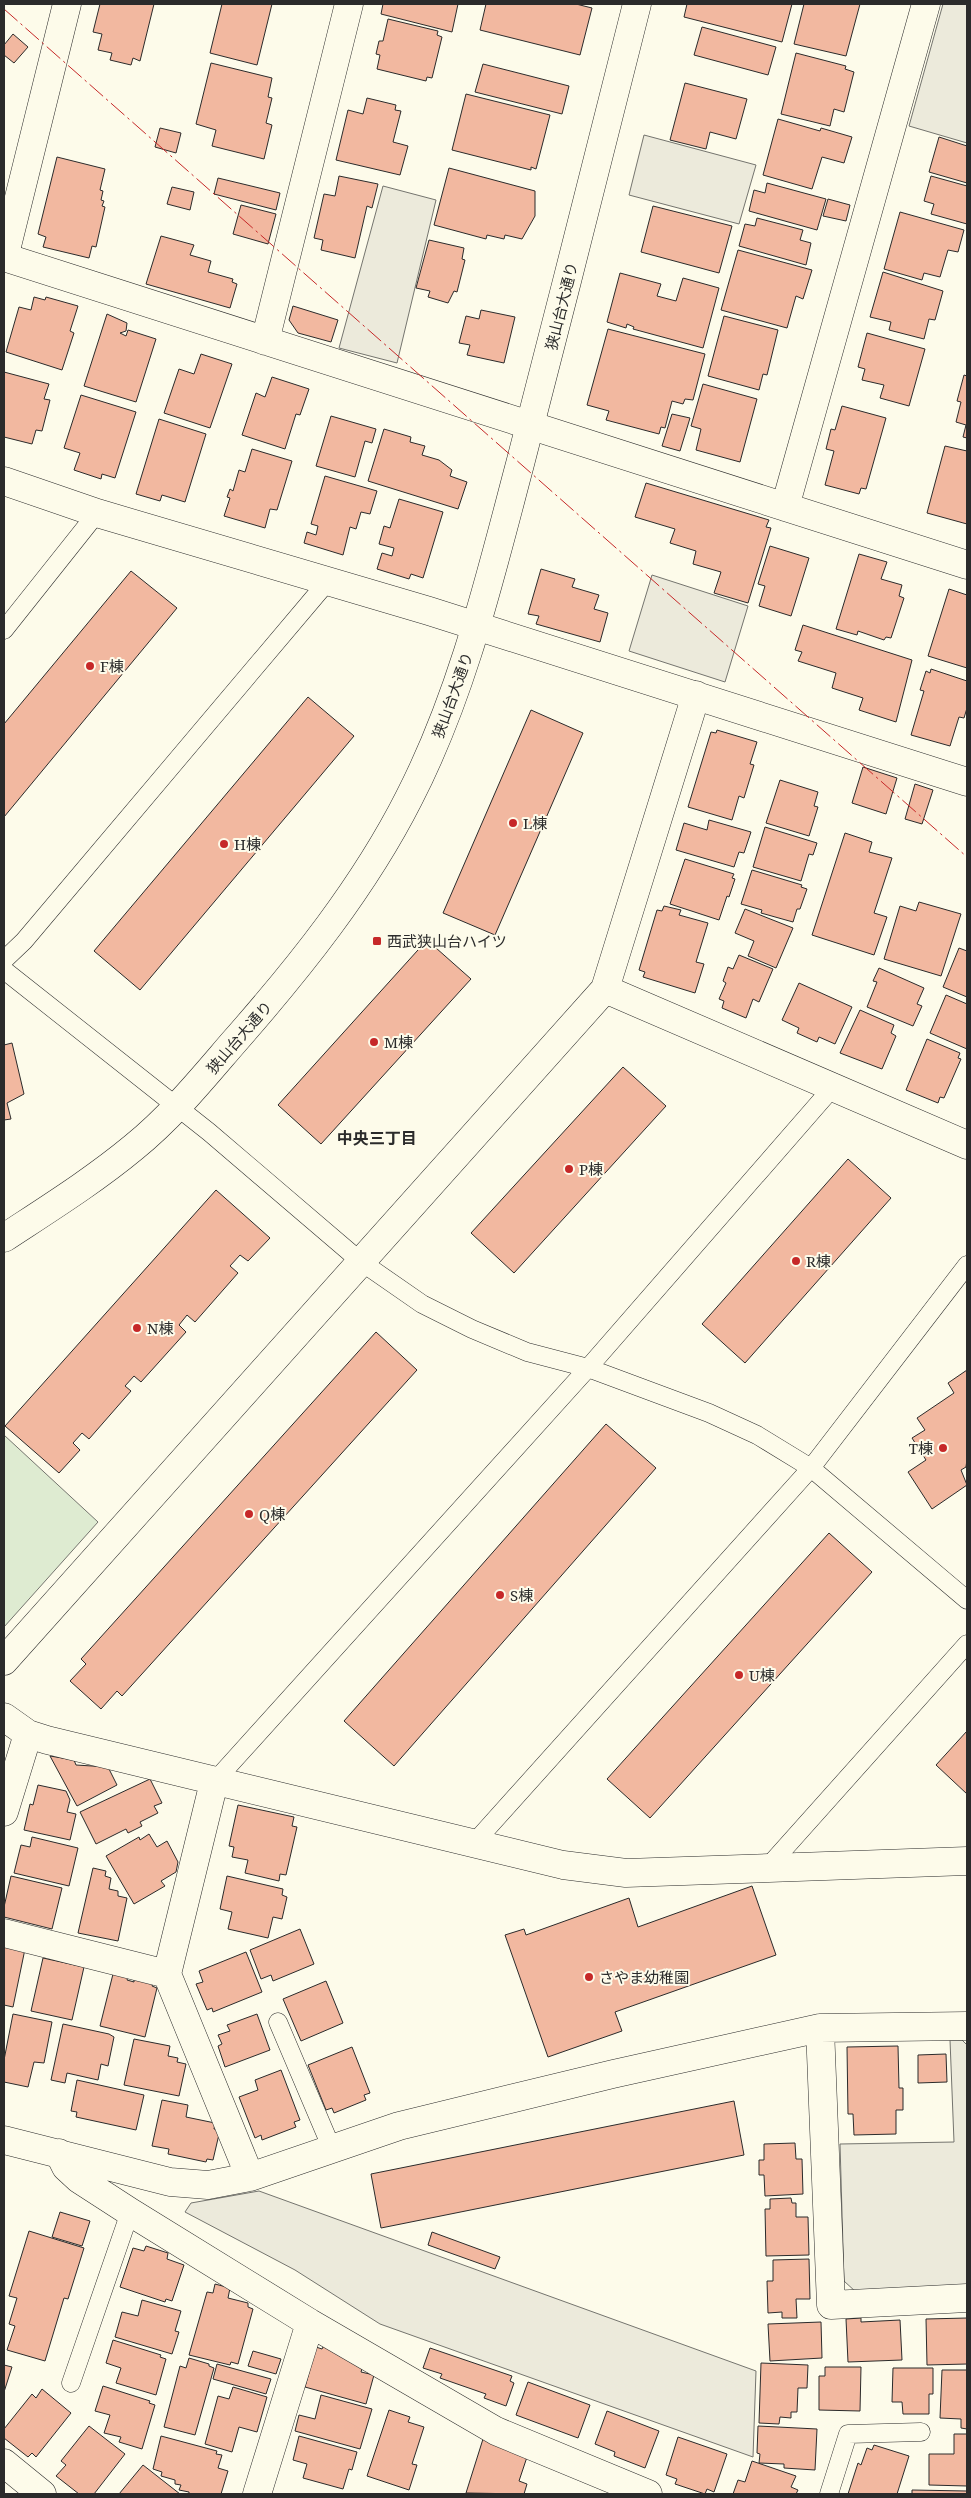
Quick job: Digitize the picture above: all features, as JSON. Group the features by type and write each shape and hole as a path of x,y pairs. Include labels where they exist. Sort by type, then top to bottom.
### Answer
{"street":[{"path":"67,4 4,257 967,565"},
{"path":"265,340 349,4"},
{"name":"狭山台大通り","path":"4,1238 64,1199 132,1149 176,1107 266,1005 335,917 377,853 409,798 437,736 477,626 530,426 637,4"},
{"path":"785,507 926,4"},
{"path":"4,481 97,513 328,580 477,626 967,782"},
{"path":"4,1661 360,1260 605,989 696,695"},
{"path":"605,989 967,1145"},
{"path":"4,1717 28,1734 214,1782 243,1786 563,1865 626,1873 967,1860"},
{"path":"4,1812 28,1734"},
{"path":"214,1782 167,1974 250,2177"},
{"path":"4,1934 167,1974"},
{"path":"4,2140 170,2182 208,2185 250,2177 419,2121 613,2074 820,2028 967,2026"},
{"path":"820,2028 831,2305 967,2298"},
{"path":"59,2154 66,2167 80,2179 130,2212 310,2323 496,2431 648,2494"},
{"path":"257,2494 310,2323"},
{"path":"5,2467 42,2494"}],"lane":[{"path":"4,630 97,513"},
{"path":"4,960 24,941 328,580"},
{"path":"4,970 176,1107 360,1260 422,1304 472,1329 527,1352 588,1368 709,1413 757,1435 811,1468 967,1600"},
{"path":"214,1782 588,1368 833,1087"},
{"path":"475,1842 811,1468 967,1265"},
{"path":"767,1868 967,1644"},
{"path":"278,2022 332,2149"},
{"path":"71,2383 130,2212"},
{"path":"829,2494 848,2434 921,2432"}],"green space":[{"path":"4,1435 98,1522 4,1627"}],"shaded area":[{"path":"943,4 967,4 967,143 909,126"},
{"path":"644,135 756,165 739,224 629,195"},
{"path":"383,186 436,200 397,363 339,348"},
{"path":"652,575 748,606 725,682 629,651"},
{"path":"950,2040 962,2040 967,2045 967,2289 856,2292 844,2281 840,2144 954,2142"},
{"path":"259,2191 756,2371 753,2457 380,2324 295,2270 185,2212 191,2203"}],"building":[{"path":"100,4 154,4 140,61 133,58 131,65 110,60 112,53 98,50 102,34 93,32"},
{"path":"222,4 272,4 257,65 210,53"},
{"path":"383,4 458,4 452,32 381,14"},
{"path":"486,4 576,4 592,8 580,55 480,30"},
{"path":"687,4 792,4 782,42 684,17"},
{"path":"804,4 860,4 846,56 794,44"},
{"path":"388,19 438,31 437,35 442,37 432,78 427,77 426,81 377,69 380,55 376,54 379,41 383,41"},
{"path":"702,27 776,47 768,75 694,55"},
{"path":"13,34 28,47 14,63 4,55 4,45"},
{"path":"796,53 846,66 845,69 854,72 844,112 834,109 830,126 781,114"},
{"path":"211,63 272,78 268,97 272,98 266,123 272,125 264,159 212,146 216,130 196,124"},
{"path":"483,64 569,86 562,114 475,92"},
{"path":"685,83 747,99 736,139 710,132 706,149 670,140"},
{"path":"466,94 550,115 536,169 531,167 531,170 452,150"},
{"path":"367,98 396,105 395,110 401,111 393,142 408,146 400,175 336,160 348,110 363,114"},
{"path":"778,119 820,131 821,128 852,137 844,163 822,157 812,189 763,175"},
{"path":"160,128 181,133 176,153 155,147"},
{"path":"939,137 967,146 967,183 929,172"},
{"path":"57,157 105,169 100,190 103,191 101,200 104,201 102,206 105,207 96,247 92,246 89,258 43,247 46,237 38,234"},
{"path":"449,168 535,191 535,216 522,239 505,235 504,239 487,235 486,239 434,225"},
{"path":"339,176 378,184 372,208 367,206 355,258 321,250 323,240 314,238 324,194 335,196"},
{"path":"931,176 967,186 967,224 931,214 934,204 924,201"},
{"path":"218,178 280,193 276,210 214,194"},
{"path":"767,183 826,199 817,230 749,211 754,190 765,193"},
{"path":"172,187 194,192 190,210 167,204"},
{"path":"828,199 850,205 846,221 823,216"},
{"path":"241,205 276,214 268,244 233,234"},
{"path":"653,206 732,226 719,273 641,252"},
{"path":"900,212 964,230 958,252 948,250 940,277 924,273 922,280 884,269"},
{"path":"757,218 803,230 800,240 811,243 806,265 739,246 745,224 755,226"},
{"path":"161,236 194,245 190,255 211,261 208,272 233,279 232,282 237,284 230,308 146,284"},
{"path":"429,240 464,248 462,259 465,260 457,292 454,291 448,303 428,297 430,291 416,288"},
{"path":"738,250 812,270 803,299 796,296 787,328 721,310"},
{"path":"883,272 943,291 935,320 929,319 924,339 889,330 891,322 870,317"},
{"path":"620,273 661,284 657,296 676,301 683,278 719,288 703,348 633,329 634,327 627,324 626,328 607,322"},
{"path":"34,297 45,300 46,297 78,306 70,331 74,333 62,370 6,352 19,307 31,310"},
{"path":"293,306 338,320 331,342 298,333 289,320"},
{"path":"481,310 515,317 504,363 467,355 470,345 459,343 466,316 479,319"},
{"path":"107,314 127,323 126,331 120,333 126,336 128,330 156,339 136,402 84,386"},
{"path":"724,316 778,330 767,375 763,374 759,390 708,376"},
{"path":"608,329 705,354 693,400 685,399 683,404 672,401 665,428 661,427 659,434 606,420 609,411 587,405"},
{"path":"867,333 925,349 909,406 880,398 884,385 862,380 865,369 858,367"},
{"path":"201,354 232,364 210,428 164,413 179,369 194,374"},
{"path":"4,372 49,384 44,399 50,400 42,431 36,430 32,444 4,437"},
{"path":"964,375 967,376 967,438 963,437 966,425 956,422 961,402 957,401"},
{"path":"272,377 309,389 300,415 296,414 285,449 242,435 256,393 265,397"},
{"path":"703,384 757,399 740,462 696,450 701,429 691,426"},
{"path":"81,395 136,412 115,478 102,474 101,479 74,470 80,453 64,448"},
{"path":"842,406 886,418 866,489 861,488 859,494 825,485 834,451 826,449 831,429 835,430"},
{"path":"672,414 690,418 680,451 662,446"},
{"path":"331,416 376,429 372,443 365,441 355,477 316,466"},
{"path":"159,419 206,434 185,502 162,495 160,501 136,494"},
{"path":"384,429 411,437 410,442 425,446 422,455 439,460 452,470 450,476 467,482 458,509 368,481"},
{"path":"945,446 967,451 967,524 927,513"},
{"path":"252,449 292,461 277,510 270,509 265,528 224,516 230,498 227,497 230,489 233,491 239,470 245,472"},
{"path":"325,476 377,491 370,514 361,512 356,529 350,527 343,555 304,543 307,532 316,535 318,526 311,524"},
{"path":"646,483 769,520 766,527 771,528 748,603 714,593 721,572 693,564 696,551 670,543 675,529 635,517"},
{"path":"399,499 443,512 423,578 411,574 409,579 377,569 382,553 392,556 394,548 379,544 384,526 390,528"},
{"path":"770,546 809,558 791,616 759,606 765,586 758,584"},
{"path":"859,554 887,562 881,579 902,585 899,596 904,598 891,638 886,637 884,640 858,631 857,635 836,629"},
{"path":"541,569 575,579 572,587 599,595 594,609 608,613 600,642 536,624 539,616 528,614"},
{"name":"F棟","path":"131,571 177,608 4,817 4,724"},
{"path":"949,589 967,595 967,668 928,656"},
{"path":"803,625 912,660 896,722 859,710 863,698 832,688 836,673 798,661 802,652 795,650"},
{"path":"931,669 967,681 967,708 964,718 959,717 950,746 911,735 924,691 920,690 926,671 930,673"},
{"name":"H棟","path":"308,697 354,736 140,990 94,951"},
{"name":"L棟","path":"531,710 583,733 495,935 443,913"},
{"path":"717,730 757,742 750,764 754,765 744,798 739,796 732,820 688,807 711,732 716,733"},
{"path":"863,767 897,778 886,814 852,803"},
{"path":"780,780 818,792 814,806 818,807 809,836 766,823"},
{"path":"915,784 933,790 922,824 905,819"},
{"path":"709,820 751,832 744,853 739,852 734,867 676,850 684,823 707,830"},
{"path":"765,827 817,843 813,855 809,854 801,881 753,867"},
{"path":"845,833 872,842 869,852 892,858 874,913 887,917 874,955 812,935"},
{"path":"685,859 734,874 732,878 735,879 719,920 670,904"},
{"path":"752,870 802,885 801,887 807,889 793,922 761,913 762,910 741,904"},
{"path":"919,902 961,914 941,976 884,959 900,906 916,911"},
{"path":"664,906 681,910 679,915 708,923 696,962 704,964 695,993 643,977 645,972 639,970 657,910 662,911"},
{"path":"745,909 793,928 776,968 748,956 754,941 735,933"},
{"name":"M棟","path":"427,940 471,979 321,1144 278,1105"},
{"path":"959,948 967,951 967,997 943,987"},
{"path":"739,955 773,969 759,1002 753,999 746,1018 722,1008 724,1001 719,999 726,983 723,981 728,967 733,969"},
{"path":"879,968 924,988 917,1004 922,1006 913,1026 867,1007 877,982 873,981"},
{"path":"799,983 852,1007 835,1044 819,1037 817,1042 797,1033 799,1028 782,1020"},
{"path":"946,995 967,1004 967,1049 930,1033"},
{"path":"860,1010 894,1025 891,1033 896,1036 882,1069 840,1053"},
{"path":"927,1039 960,1053 958,1058 961,1059 944,1098 940,1097 938,1103 906,1090"},
{"path":"12,1043 24,1094 7,1103 11,1119 4,1120 4,1045"},
{"name":"P棟","path":"623,1067 666,1106 514,1273 471,1233"},
{"name":"R棟","path":"848,1159 891,1198 745,1363 702,1324"},
{"name":"N棟","path":"216,1190 270,1238 248,1261 240,1255 230,1266 238,1273 195,1322 187,1315 179,1325 186,1332 141,1382 134,1376 125,1386 131,1391 89,1439 82,1433 73,1443 80,1450 59,1473 5,1426"},
{"name":"Q棟","path":"376,1332 417,1370 122,1696 117,1691 101,1709 70,1681 86,1664 81,1659"},
{"name":"T棟","path":"967,1370 967,1459 966,1467 961,1470 967,1485 932,1509 908,1472 926,1460 912,1438 925,1430 917,1418 954,1393 948,1383"},
{"name":"S棟","path":"606,1424 656,1468 394,1766 344,1721"},
{"name":"U棟","path":"829,1533 872,1572 650,1818 607,1779"},
{"path":"967,1731 967,1794 936,1765"},
{"path":"50,1756 74,1760 76,1765 108,1767 117,1785 77,1806"},
{"path":"150,1779 162,1803 154,1806 158,1813 140,1822 142,1826 128,1833 126,1829 96,1844 80,1812"},
{"path":"38,1785 66,1791 70,1800 67,1812 76,1814 70,1840 24,1830 30,1804 33,1805"},
{"path":"238,1805 294,1817 292,1826 297,1827 286,1875 280,1874 279,1881 245,1873 248,1860 232,1857 234,1847 229,1846"},
{"path":"149,1834 157,1847 167,1841 178,1862 176,1872 161,1881 165,1886 134,1904 106,1856 139,1837 140,1840"},
{"path":"32,1837 78,1848 69,1886 14,1873 21,1845 30,1847"},
{"path":"93,1868 106,1871 105,1876 111,1878 109,1889 118,1891 118,1896 127,1898 118,1941 78,1933"},
{"path":"11,1876 62,1888 52,1929 4,1917 4,1907"},
{"path":"227,1876 283,1889 282,1895 287,1897 282,1919 273,1917 268,1938 228,1929 232,1912 220,1909"},
{"path":"752,1886 776,1955 615,2012 622,2031 548,2057 505,1935 524,1929 526,1935 629,1898 638,1927"},
{"path":"300,1929 314,1964 273,1981 271,1975 261,1979 250,1950"},
{"path":"4,1945 25,1949 13,2007 4,2005"},
{"path":"246,1952 262,1992 213,2012 212,2008 207,2010 196,1984 203,1982 199,1971"},
{"path":"43,1958 84,1967 72,2020 31,2011"},
{"path":"114,1970 129,1974 127,1980 134,1982 134,1978 153,1983 152,1986 157,1988 145,2037 100,2026"},
{"path":"326,1981 343,2023 301,2041 283,1999"},
{"path":"13,2014 52,2022 44,2063 34,2062 28,2087 4,2082 4,2060"},
{"path":"257,2014 270,2050 225,2067 218,2046 222,2044 218,2035 230,2031 227,2025"},
{"path":"63,2024 109,2034 114,2037 108,2066 101,2064 98,2080 67,2073 65,2083 51,2080"},
{"path":"134,2039 170,2046 168,2056 178,2058 177,2062 186,2064 179,2096 124,2085"},
{"path":"898,2046 899,2088 903,2088 903,2110 896,2110 896,2134 854,2135 853,2114 848,2114 847,2047"},
{"path":"352,2047 370,2093 364,2095 366,2100 334,2113 332,2108 326,2110 308,2065"},
{"path":"946,2054 947,2082 918,2083 918,2055"},
{"path":"281,2070 300,2120 294,2122 296,2127 262,2140 261,2135 255,2138 239,2097 258,2090 255,2080"},
{"path":"77,2080 144,2095 136,2130 76,2117 77,2112 71,2111"},
{"path":"162,2100 188,2105 186,2117 215,2123 214,2129 220,2130 213,2160 207,2159 206,2162 168,2154 169,2149 152,2146"},
{"path":"734,2101 744,2155 381,2228 371,2174"},
{"path":"795,2143 796,2159 802,2159 803,2194 765,2196 764,2175 759,2175 759,2160 764,2160 764,2144"},
{"path":"791,2198 792,2203 796,2203 796,2217 808,2217 809,2255 766,2256 765,2209 770,2209 770,2199"},
{"path":"60,2212 90,2221 82,2246 52,2237"},
{"path":"29,2231 84,2248 68,2299 64,2298 45,2361 7,2350 15,2326 9,2324 17,2298 9,2296"},
{"path":"432,2232 500,2257 495,2269 428,2245"},
{"path":"146,2246 168,2253 167,2259 184,2265 172,2301 166,2299 165,2302 120,2287 133,2248 144,2251"},
{"path":"809,2259 810,2299 796,2299 797,2318 782,2318 782,2312 768,2313 767,2281 773,2281 773,2260"},
{"path":"215,2284 230,2288 228,2298 248,2303 248,2307 253,2309 238,2364 231,2362 230,2365 189,2355 207,2292 213,2293"},
{"path":"142,2300 181,2311 175,2331 179,2332 172,2354 115,2337 122,2312 138,2316"},
{"path":"861,2318 861,2322 900,2320 902,2360 848,2362 846,2319"},
{"path":"967,2318 967,2364 927,2365 926,2319"},
{"path":"821,2322 822,2358 770,2361 768,2324"},
{"path":"113,2340 161,2355 160,2357 166,2359 156,2395 116,2383 121,2368 106,2363"},
{"path":"324,2345 364,2362 361,2372 374,2375 366,2404 305,2387 316,2347 322,2349"},
{"path":"430,2348 512,2376 510,2381 514,2383 506,2406 484,2398 486,2394 440,2378 442,2374 423,2368"},
{"path":"253,2351 281,2359 276,2374 248,2366"},
{"path":"189,2358 209,2364 209,2366 214,2368 195,2435 164,2427 180,2366 186,2368"},
{"path":"761,2363 808,2365 807,2388 798,2388 797,2412 791,2412 791,2418 780,2417 779,2424 759,2423"},
{"path":"217,2364 271,2379 266,2394 213,2379"},
{"path":"4,2365 12,2367 4,2392"},
{"path":"825,2367 861,2367 860,2411 819,2410 819,2376 825,2376"},
{"path":"893,2368 933,2368 933,2394 929,2394 929,2414 903,2414 902,2402 892,2402"},
{"path":"942,2370 967,2370 967,2429 961,2428 961,2419 940,2418"},
{"path":"528,2382 590,2405 578,2438 516,2415"},
{"path":"103,2386 150,2401 149,2403 155,2405 142,2449 119,2442 121,2437 104,2433 110,2415 95,2411"},
{"path":"233,2387 267,2397 257,2432 239,2427 232,2452 205,2444 218,2396 229,2399"},
{"path":"42,2389 71,2413 36,2457 32,2453 28,2457 4,2438 4,2429 32,2394 36,2398"},
{"path":"321,2395 372,2409 360,2449 295,2431 299,2415 315,2419"},
{"path":"389,2410 410,2417 408,2422 424,2427 412,2464 417,2465 409,2490 367,2476"},
{"path":"607,2411 659,2431 645,2468 614,2456 615,2452 595,2444"},
{"path":"89,2426 125,2454 94,2494 79,2494 56,2476 66,2465 61,2461"},
{"path":"758,2426 817,2429 815,2470 784,2468 784,2464 759,2463 760,2454 757,2453"},
{"path":"954,2434 967,2434 967,2486 929,2485 929,2454 954,2454"},
{"path":"161,2436 217,2451 216,2454 222,2455 218,2468 228,2471 221,2494 189,2494 189,2492 179,2490 181,2485 175,2484 175,2480 161,2476 162,2472 153,2469"},
{"path":"299,2436 357,2452 352,2470 349,2469 343,2489 303,2478 307,2464 293,2460"},
{"path":"678,2437 727,2454 714,2492 707,2489 705,2494 675,2484 677,2479 666,2475"},
{"path":"483,2439 528,2454 519,2481 527,2484 524,2494 466,2493"},
{"path":"874,2445 909,2456 897,2494 848,2494 858,2463 861,2465 867,2448 872,2450"},
{"path":"752,2461 796,2476 791,2487 798,2490 796,2494 733,2494 738,2480 745,2482"},
{"path":"143,2465 180,2494 119,2494"},
{"path":"912,2490 967,2491 967,2494 912,2494"}],"power":[{"path":"4,9 967,857"}],"place":[{"name":"F棟","path":"90,666"},
{"name":"L棟","path":"513,823"},
{"name":"H棟","path":"224,844"},
{"name":"西武狭山台ハイツ","path":"377,941"},
{"name":"M棟","path":"374,1042"},
{"name":"P棟","path":"569,1169"},
{"name":"R棟","path":"796,1261"},
{"name":"N棟","path":"137,1328"},
{"name":"T棟","path":"943,1448"},
{"name":"Q棟","path":"249,1514"},
{"name":"S棟","path":"500,1595"},
{"name":"U棟","path":"739,1675"},
{"name":"さやま幼稚園","path":"589,1977"}],"district":[{"name":"中央三丁目","path":"377,1138"}]}
